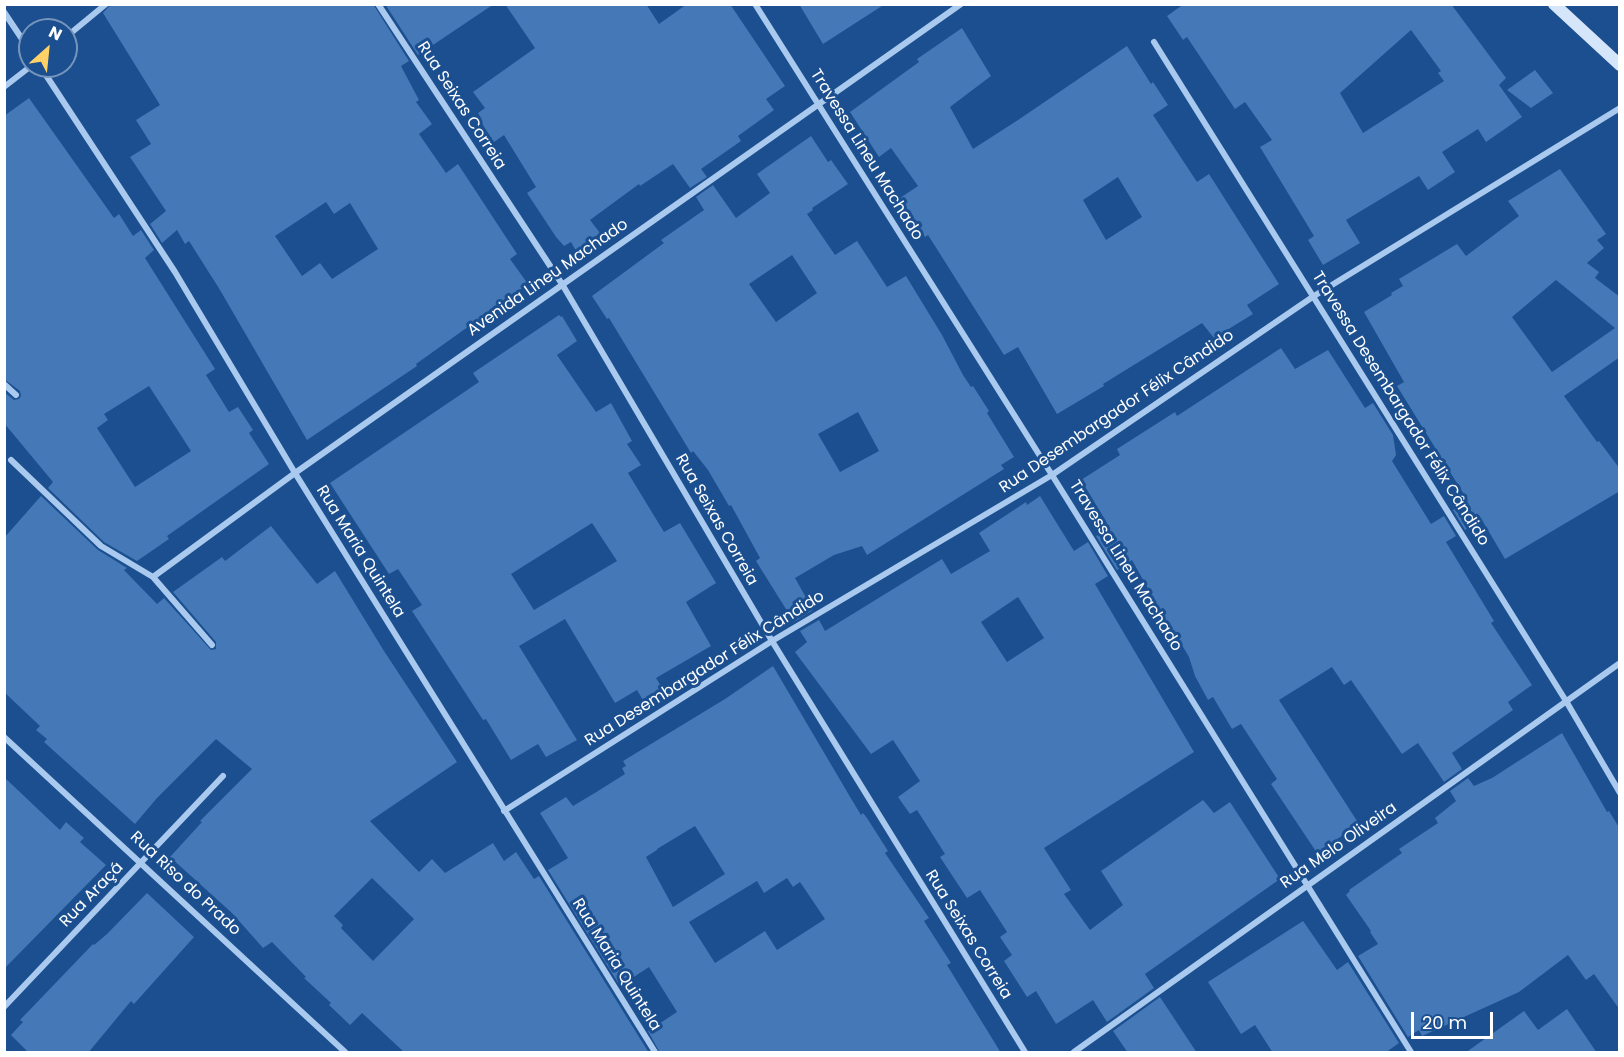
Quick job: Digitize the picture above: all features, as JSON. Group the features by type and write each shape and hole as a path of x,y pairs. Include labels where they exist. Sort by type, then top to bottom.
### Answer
{"street":[{"path":"78,27 106,4"},
{"name":"Rua Seixas Correia","path":"378,4 562,284 772,641 1025,1053"},
{"name":"Travessa Lineu Machado","path":"755,4 1052,475 1411,1053"},
{"name":"Avenida Lineu Machado","path":"153,577 295,473 961,4"},
{"path":"1554,4 1620,65"},
{"path":"4,12 18,33"},
{"name":"Travessa Desembargador Félix Cândido","path":"1154,42 1566,701 1620,793"},
{"path":"4,87 18,76"},
{"name":"Rua Maria Quintela","path":"48,78 175,272 295,473 655,1053"},
{"name":"Rua Desembargador Félix Cândido","path":"504,811 772,641 1052,475 1314,296 1620,108"},
{"path":"4,384 15,395"},
{"path":"11,460 101,546 153,577 212,645"},
{"name":"Rua Melo Oliveira","path":"1074,1053 1620,663"},
{"name":"Rua Riso do Prado","path":"4,737 142,862 345,1053"},
{"name":"Rua Araçá","path":"4,1007 224,776"}],"building":[{"path":"111,4 373,4 409,61 401,66 419,100 416,102 432,124 419,134 446,173 458,164 517,254 510,259 528,284 416,364 417,366 307,440 189,241 185,244 177,230 162,243 150,224 166,211 130,157 151,144 136,120 160,105 103,13","holes":["326,202 334,214 350,203 378,249 332,279 320,263 302,276 275,236"]},
{"path":"385,4 494,4 418,55"},
{"path":"505,4 646,4 659,24 687,4 730,4 785,86 766,99 774,110 738,136 741,141 701,169 707,177 690,188 673,164 640,186 639,184 590,220 600,233 576,251 571,242 564,246 556,237 527,193 536,187 504,135 494,142 479,119 481,118 478,113 485,108 473,92 535,48"},
{"path":"799,4 885,4 823,44"},
{"path":"1184,4 1451,4 1506,78 1499,85 1522,117 1486,142 1478,129 1442,152 1455,172 1428,190 1419,176 1346,220 1360,243 1323,265 1308,240 1314,236 1260,147 1272,140 1245,102 1235,109 1187,37 1183,40 1167,16","holes":["1411,30 1441,71 1438,73 1444,81 1363,133 1340,93"]},
{"path":"962,28 991,76 950,107 973,149 1127,46 1151,84 1153,82 1168,105 1153,115 1197,182 1209,174 1279,284 1247,305 1253,314 1214,338 1202,323 1057,414 1018,347 1004,355 928,235 925,237 900,198 918,186 891,148 879,157 850,112 919,62 917,59","holes":["1118,177 1142,217 1106,240 1083,200"]},
{"path":"1535,70 1553,93 1531,108 1507,90"},
{"path":"29,98 114,218 119,214 133,236 141,230 154,250 145,258 215,369 206,375 229,412 238,407 253,430 249,433 269,464 167,536 169,539 137,561 104,542 48,488 53,482 4,423 4,392 14,400 21,396 20,391 4,379 4,116","holes":["149,386 191,451 135,487 97,428 108,420 104,414"]},
{"path":"811,136 828,162 831,160 848,184 812,208 813,210 807,214 835,255 857,241 887,287 906,276 963,375 989,411 987,413 1014,457 1001,465 1004,469 867,555 862,546 834,555 795,578 813,610 794,622 756,561 760,558 731,505 729,506 708,470 693,451 691,453 609,318 607,319 592,296 664,243 661,240 704,210 696,197 713,185 736,218 770,193 757,174","holes":["792,255 817,293 776,322 749,284","858,412 879,451 840,472 818,434"]},
{"path":"1560,169 1606,234 1597,240 1604,248 1587,263 1599,272 1595,278 1620,297 1620,357 1564,396 1597,442 1599,441 1620,469 1620,491 1505,559 1482,520 1465,530 1453,510 1468,501 1397,386 1404,382 1364,312 1403,286 1399,279 1457,244 1466,256 1519,216 1508,201","holes":["1556,280 1615,328 1552,372 1512,317"]},
{"path":"559,315 562,316 577,341 557,355 596,412 611,403 632,441 627,444 641,465 628,473 664,532 680,523 716,583 686,602 711,646 656,678 664,691 644,702 637,690 615,703 565,619 519,646 577,740 546,757 538,744 511,760 486,719 483,720 412,611 422,605 398,569 389,574 330,483 479,382 473,373","holes":["592,523 617,561 534,610 511,574"]},
{"path":"1281,348 1295,369 1328,350 1365,408 1373,403 1393,435 1396,455 1392,461 1431,524 1444,516 1456,536 1446,542 1494,621 1491,623 1532,685 1508,702 1513,710 1452,753 1462,769 1444,782 1418,743 1402,754 1351,680 1344,685 1332,667 1279,700 1359,824 1317,853 1271,784 1277,779 1241,724 1232,729 1213,697 1208,700 1195,676 1189,657 1132,560 1117,570 1096,536 1108,529 1105,524 1107,523 1081,480 1120,455 1117,449 1175,412 1177,416"},
{"path":"41,496 98,550 127,568 124,570 157,604 164,598 211,650 216,649 216,642 173,592 222,557 225,561 271,526 317,584 335,571 457,762 370,821 419,872 432,859 445,873 493,843 504,861 516,852 534,879 539,876 649,1053 405,1053 362,1013 350,1025 272,942 263,948 232,913 170,857 202,822 200,821 252,769 216,739 157,798 135,824 44,742 47,739 36,730 40,726 4,692 4,538","holes":["372,878 414,919 373,961 341,928 343,925 334,916"]},
{"path":"1040,496 1074,551 1088,542 1108,576 1095,584 1194,752 1044,848 1071,890 1064,894 1090,930 1123,905 1101,871 1203,800 1214,813 1230,802 1280,879 1145,974 1154,988 1107,1022 1093,1000 1056,1024 1036,991 1027,997 1004,961 1012,955 1000,937 1007,932 980,890 967,898 940,857 945,854 917,810 910,814 898,797 920,781 893,740 871,754 795,652 807,642 800,631 819,620 825,631 942,559 951,574 990,551 979,533 1026,502 1027,505","holes":["1018,597 1044,638 1007,662 981,622"]},
{"path":"773,666 861,815 863,813 867,818 888,851 885,853 929,918 924,921 951,963 947,965 1001,1053 660,1053 648,1031 677,1012 649,967 620,986 548,870 568,858 540,813 566,797 573,806 598,791 625,774 622,768 626,766 623,761 725,699","holes":["695,826 725,874 673,907 646,857","787,878 793,887 800,882 825,919 777,950 765,931 715,963 689,922 757,881 764,893"]},
{"path":"1562,733 1607,812 1609,811 1620,829 1620,1010 1594,974 1586,980 1568,955 1519,992 1422,1036 1419,1030 1408,1037 1358,956 1378,944 1346,895 1349,890 1402,853 1399,849 1438,823 1435,818 1456,801 1450,791 1468,778 1474,786 1492,778"},
{"path":"4,777 60,830 66,822 84,838 80,842 106,865 4,969"},
{"path":"147,893 194,937 134,1004 131,1001 88,1053 29,1053 11,1035 23,1022 20,1020 93,944 107,934"},
{"path":"1303,921 1337,970 1348,962 1399,1043 1385,1053 1273,1053 1255,1025 1241,1034 1208,982"},
{"path":"1160,997 1197,1053 1128,1053 1113,1031"},
{"path":"1567,1009 1597,1053 1465,1053 1524,1011 1538,1030"}]}
